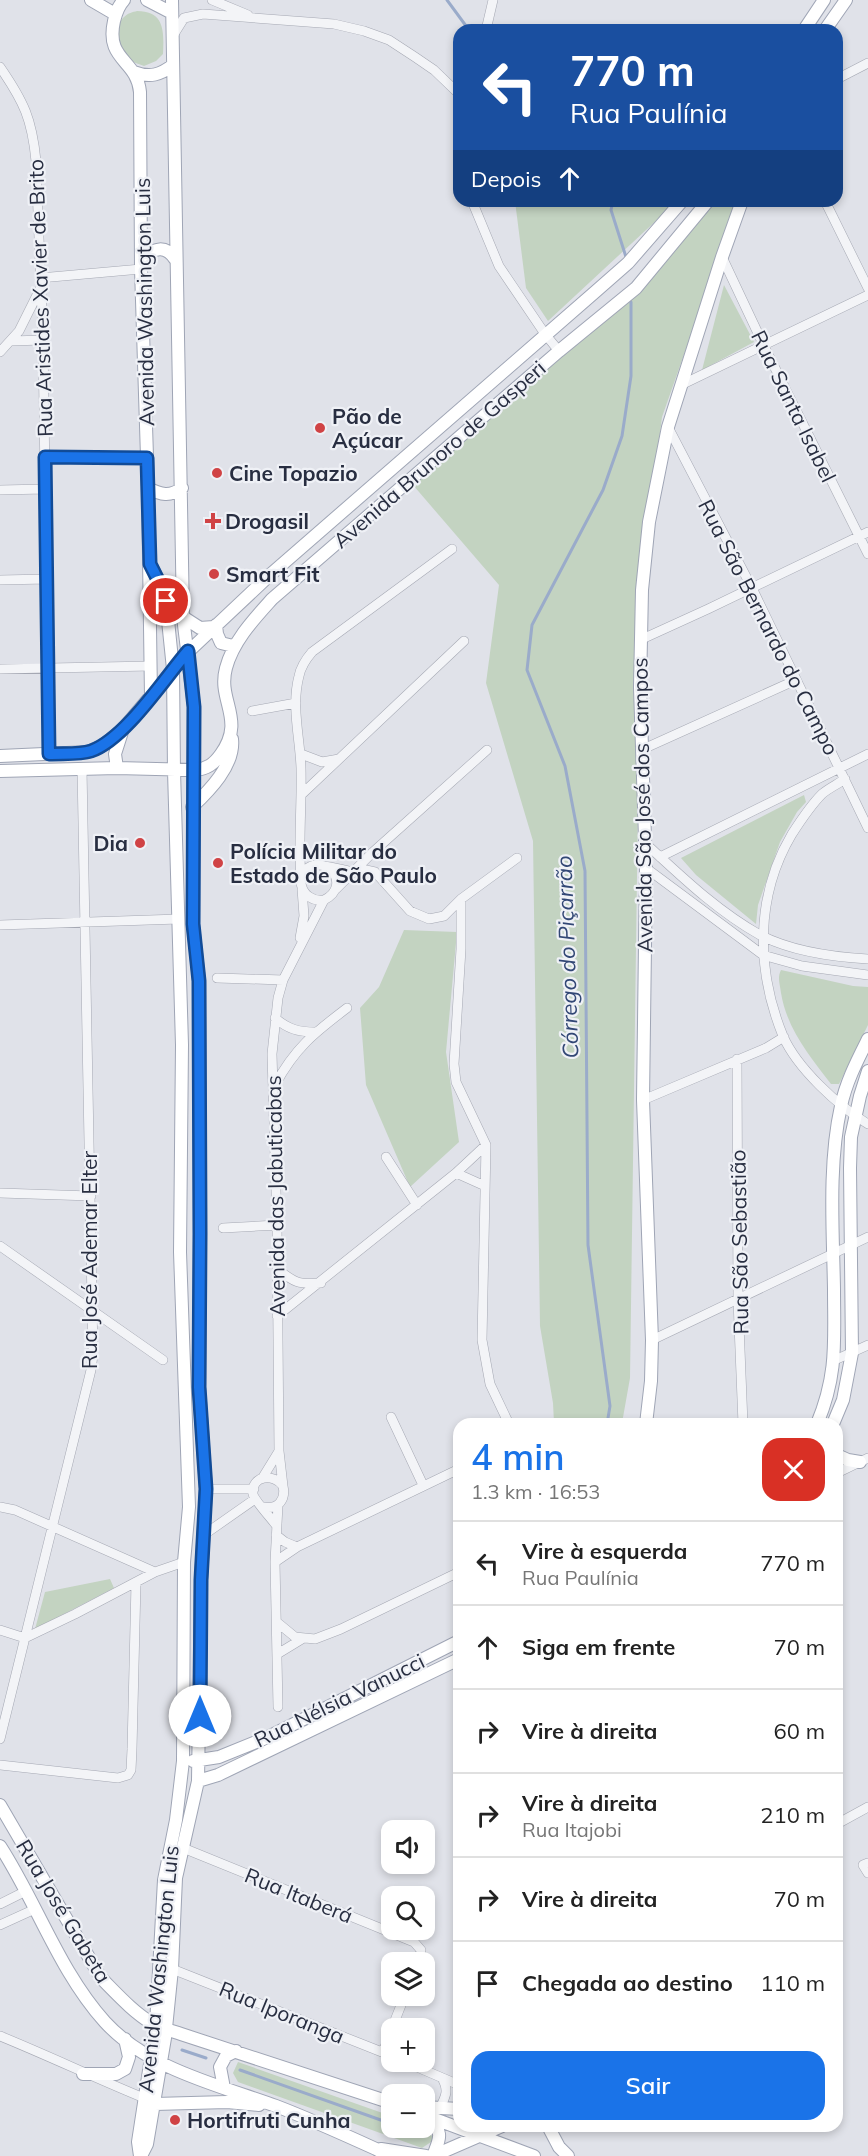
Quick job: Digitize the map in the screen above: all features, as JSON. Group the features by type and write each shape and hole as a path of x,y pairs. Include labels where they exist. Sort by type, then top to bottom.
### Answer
{"main road":[{"path":"91,0 115,14"},
{"name":"Avenida Washington Luis","path":"124,0 115,14 111,38 116,53 134,72 139,82 140,92 141,263 150,564 166,601 173,669 182,1045 180,1252 189,1507 184,1562 183,1761 176,1820 164,1880 161,2027"},
{"path":"147,0 172,6"},
{"path":"808,24 824,0"},
{"path":"829,24 846,0"},
{"name":"Avenida Washington Luis","path":"140,2156 147,2144 150,2101 172,1969 176,1878 198,1781 201,1580 206,1489 199,1387 199,981 193,924 194,707 183,616 172,6"},
{"path":"134,72 145,76 157,75 173,65"},
{"name":"Avenida Brunoro de Gasperi","path":"0,756 88,752 102,746 122,730 188,651 271,574 628,263 677,207"},
{"name":"Avenida Brunoro de Gasperi","path":"192,807 206,794 226,767 233,744 233,724 225,673 236,644 272,599 559,351 636,288 703,207"},
{"name":"Avenida São José dos Campos","path":"647,1418 652,1340 643,1100 646,868 641,750 642,590 649,522 668,427 738,207"},
{"path":"141,263 152,250 164,249 171,252 176,259"},
{"path":"148,488 165,495 175,493 182,488"},
{"path":"150,564 151,696"},
{"path":"183,616 200,628 215,626 221,643 233,646 236,644"},
{"path":"173,688 181,687 187,692 194,750"},
{"path":"117,768 115,750 122,730"},
{"path":"0,771 117,768 174,771 206,769 227,746 232,732"},
{"path":"820,1418 827,1400 835,1360 833,1252 837,1126 848,1081 868,1039"},
{"path":"836,1418 843,1400 852,1353 850,1168 855,1116 868,1071"},
{"path":"843,1458 864,1460"},
{"path":"189,1507 197,1491 206,1489"},
{"path":"185,1578 193,1583 201,1580"},
{"name":"Rua Nélsia Vanucci","path":"183,1761 199,1761 232,1752 266,1738 453,1644"},
{"name":"Rua Nélsia Vanucci","path":"198,1781 218,1775 453,1662"},
{"path":"200,1739 212,1748 232,1752"},
{"name":"Rua José Gabeta","path":"0,1805 101,1978 117,1995 161,2027"},
{"path":"0,1846 74,1980 106,2023 125,2039 156,2060 278,2107 389,2156"},
{"path":"26,1891 42,1888 55,1898"},
{"path":"161,2027 381,2099"},
{"path":"83,2074 121,2072 128,2064 125,2039"},
{"path":"224,2088 220,2067 226,2056 236,2051"},
{"path":"150,2101 227,2102 278,2107"},
{"path":"435,2108 453,2109"},
{"path":"435,2119 453,2125"},
{"path":"433,2156 440,2134 435,2124"},
{"path":"473,2132 534,2156"},
{"path":"433,2156 489,2132"},
{"path":"551,2132 559,2147 568,2156"},
{"path":"376,2149 426,2156"}],"street":[{"path":"212,0 259,18"},
{"path":"487,24 492,0"},
{"path":"172,39 184,18 202,14 334,24 389,40 434,70 453,88"},
{"path":"843,76 868,63"},
{"name":"Rua Aristides Xavier de Brito","path":"0,67 19,94 27,111 33,134 43,340 49,754"},
{"path":"474,207 499,266 559,351"},
{"path":"828,207 868,288"},
{"name":"Rua Santa Isabel","path":"722,257 764,346 864,535 868,554"},
{"path":"0,352 19,331 40,282 141,263"},
{"path":"681,386 868,295"},
{"path":"11,341 43,340"},
{"name":"Rua São Bernardo do Campo","path":"668,427 752,588 868,828"},
{"path":"45,457 147,458"},
{"path":"0,490 45,489"},
{"path":"640,640 864,535"},
{"path":"299,947 304,916 299,849 302,794 301,754 296,703 300,671 304,661 312,652 452,549"},
{"path":"0,580 47,579"},
{"path":"302,794 464,641"},
{"path":"0,669 151,666"},
{"path":"641,750 796,680"},
{"path":"252,711 296,703"},
{"path":"299,947 324,900 334,894 336,889 373,852 487,750"},
{"path":"301,754 322,762 339,759"},
{"path":"660,857 868,754"},
{"name":"Rua José Ademar Elter","path":"0,1739 91,1370 93,1312 82,770"},
{"path":"845,779 824,793 809,808 779,858 768,892 762,936 763,955 770,991 784,1037 810,1074 841,1104 868,1124"},
{"path":"645,843 729,916 762,936 809,951 868,959"},
{"path":"299,849 317,865 375,872"},
{"path":"373,852 375,872 410,911 429,920 444,916 461,899 517,858"},
{"path":"302,884 307,870 317,865"},
{"path":"330,868 336,878 336,889"},
{"path":"646,868 763,955 802,966 868,975"},
{"path":"302,884 311,899 324,900"},
{"path":"461,899 461,949 454,1064 456,1082 486,1145 482,1340 490,1384 506,1418"},
{"path":"0,925 179,919"},
{"name":"Avenida das Jabuticabas","path":"283,1486 279,1451 277,1225 272,1054 275,1018 283,980 299,947"},
{"path":"217,978 283,980"},
{"path":"274,1087 287,1062 315,1032 347,1008"},
{"path":"275,1018 293,1030 315,1032"},
{"path":"643,1100 766,1048 784,1037"},
{"name":"Rua São Sebastião","path":"737,1059 738,1300 743,1418"},
{"path":"277,1316 456,1173 486,1145"},
{"path":"386,1157 417,1204"},
{"path":"456,1173 485,1186"},
{"path":"0,1193 91,1196"},
{"path":"223,1228 277,1225"},
{"path":"652,1340 868,1237"},
{"path":"0,1246 163,1360"},
{"path":"277,1269 302,1285 321,1283"},
{"path":"835,1360 868,1345"},
{"path":"391,1417 423,1485"},
{"path":"205,1534 254,1494 257,1482 263,1478 279,1451"},
{"path":"843,1470 864,1460"},
{"path":"276,1562 297,1547 453,1471"},
{"path":"263,1478 274,1478 283,1486 283,1498 278,1505 276,1530 278,1707"},
{"path":"206,1489 254,1494 285,1542 297,1547"},
{"path":"263,1507 270,1508 278,1505"},
{"path":"0,1507 15,1510 155,1572"},
{"path":"0,1630 25,1638 155,1572 184,1562"},
{"path":"278,1623 289,1633 302,1639 315,1639 453,1575"},
{"path":"0,1765 123,1778 130,1770 136,1583"},
{"path":"279,1653 302,1639"},
{"path":"843,1821 868,1807"},
{"name":"Rua Itaberá","path":"183,1848 414,1942 420,1952"},
{"path":"868,1863 863,1865 868,1873"},
{"path":"0,1904 26,1891"},
{"path":"0,1925 35,1910"},
{"name":"Rua Iporanga","path":"172,1969 381,2052"},
{"path":"0,2036 83,2074 150,2101"},
{"path":"428,2072 453,2083"},
{"path":"440,2108 447,2093 446,2084 442,2078"}],"green space":[{"path":"137,11 153,15 158,19 163,31 163,54 156,61 144,66 125,56 117,40 120,22 127,15"},
{"path":"516,207 671,207 548,321 526,288"},
{"path":"709,207 736,207 662,417 641,588 630,1378 623,1418 554,1418 540,1326 533,841 486,683 499,585 413,485 645,284"},
{"path":"724,285 754,342 702,370"},
{"path":"804,795 806,802 797,812 780,842 758,905 756,924 696,875 681,858"},
{"path":"404,930 457,932 446,1052 459,1142 410,1187 366,1085 360,1008 379,987"},
{"path":"781,970 853,986 868,987 868,1025 839,1084 831,1084 794,1030 781,993 779,978"},
{"path":"110,1579 114,1588 35,1629 45,1592"},
{"path":"238,2062 381,2112 381,2133 238,2082 233,2073"},
{"path":"394,2138 433,2138 434,2140 422,2148"}],"waterway":[{"name":"Córrego do Piçarrão","path":"447,0 465,24"},
{"name":"Córrego do Piçarrão","path":"612,207 626,257"},
{"name":"Córrego do Piçarrão","path":"608,1418 610,1406 588,1245 585,871 565,766 527,670 532,625 603,490 622,436 631,376 631,302"},
{"path":"182,2050 206,2058"},
{"path":"240,2070 381,2120"}],"place":[{"name":"Pão de Açúcar","path":"320,428"},
{"name":"Cine Topazio","path":"217,473"},
{"name":"Drogasil","path":"213,521"},
{"name":"Smart Fit","path":"214,574"},
{"name":"Dia","path":"140,843"},
{"name":"Polícia Militar do Estado de São Paulo","path":"218,863"},
{"name":"Hortifruti Cunha","path":"175,2120"}],"route":[{"path":"166,601 150,564 147,458 45,457 49,754 88,752 102,746 122,730 188,651 194,707 193,924 199,981 199,1387 206,1489 201,1580 200,1716"}]}
